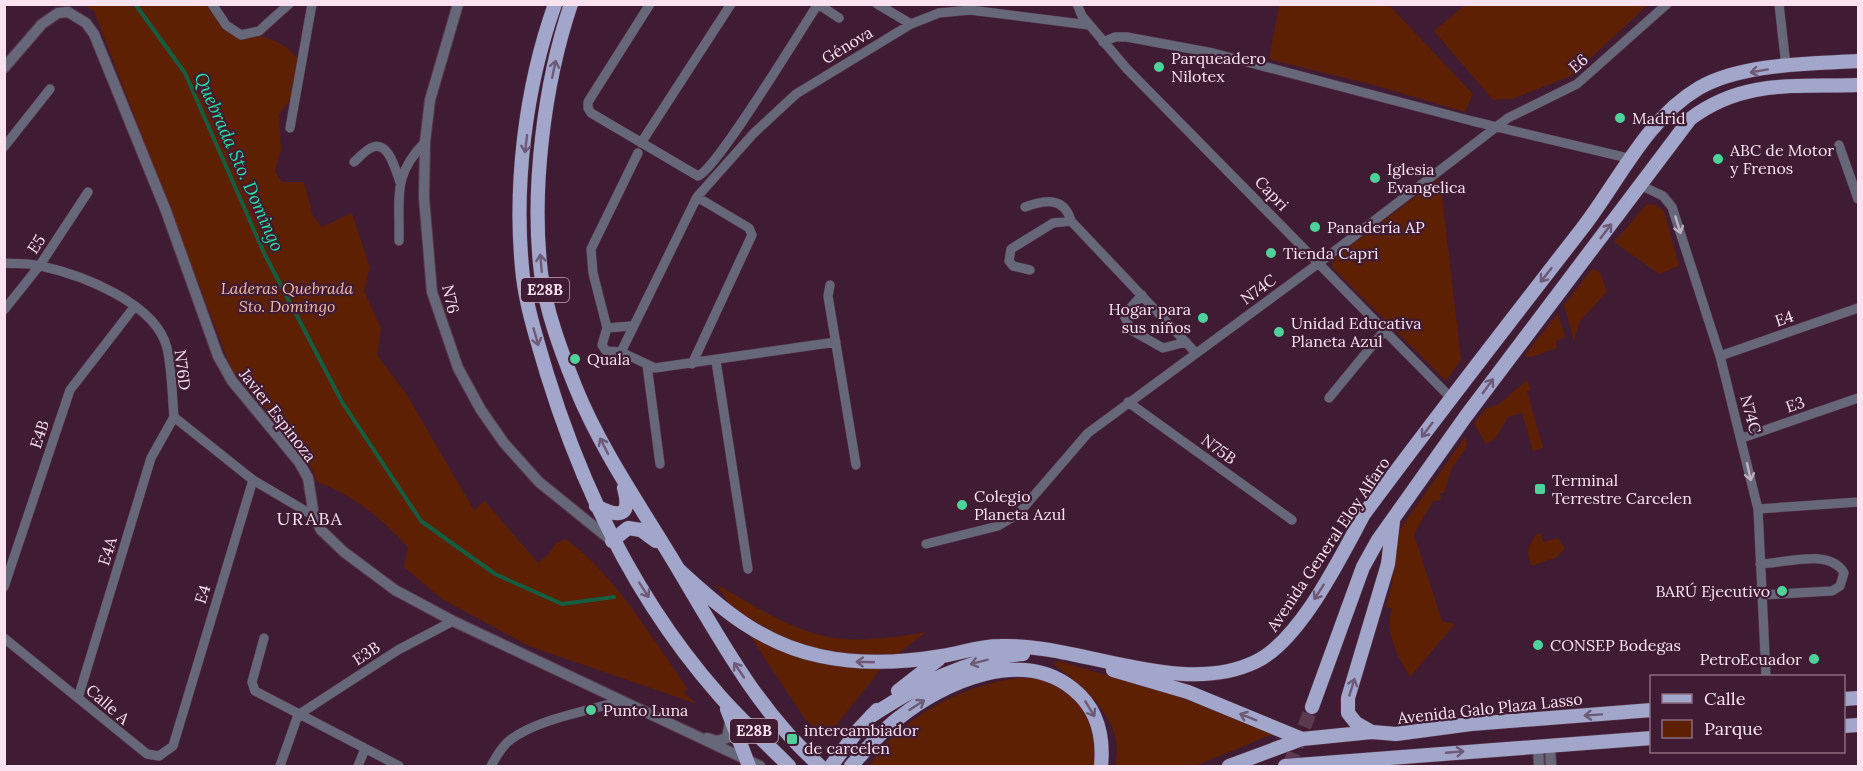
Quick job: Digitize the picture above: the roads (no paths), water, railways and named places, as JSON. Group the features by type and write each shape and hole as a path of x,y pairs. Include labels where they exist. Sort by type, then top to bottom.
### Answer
{"main road":[{"name":"E28B","path":"555,4 530,106 523,166 520,228 524,279 534,332 560,418 612,541 669,628 719,695 789,766"},
{"name":"E28B","path":"571,4 547,109 538,229 542,275 554,326 575,387 621,477 752,690 792,739 820,766"},
{"name":"Avenida General Eloy Alfaro","path":"679,570 737,621 785,646 819,656 858,663 901,663 999,646 1031,648 1174,672 1211,675 1232,672 1256,662 1269,654 1292,633 1340,558 1364,514 1582,229 1661,119 1698,88 1729,76 1786,66 1858,61"},
{"path":"1312,706 1363,567 1393,519 1466,416 1690,119 1732,94 1755,88 1858,85"},
{"path":"596,506 612,514 625,509 626,496 621,477"},
{"path":"1372,732 1356,723 1348,713 1348,698 1388,564 1393,519"},
{"path":"612,541 624,530 635,528 650,535 666,551"},
{"path":"871,716 928,680 955,669 1001,656 1028,654 1062,658 1141,677 1188,692 1302,739"},
{"path":"831,766 871,716 908,682 944,656"},
{"path":"855,762 900,717 946,687 1001,671 1038,671 1070,687 1094,713 1102,740 1101,766"},
{"path":"719,695 752,765"},
{"name":"Avenida Galo Plaza Lasso","path":"1229,766 1302,739 1372,732 1396,734 1471,724 1650,710"},
{"path":"1285,766 1650,738"},
{"path":"1376,766 1397,757"}],"street":[{"path":"212,4 226,25 241,35 259,30 289,4"},
{"path":"290,128 312,4"},
{"name":"N76","path":"458,4 430,100 425,142 424,198 432,292 458,368 481,410 518,459 539,482 612,541"},
{"path":"650,4 588,102 588,108 591,113 698,176 703,174 727,144 818,4 839,18"},
{"path":"641,143 731,4"},
{"path":"877,4 911,24"},
{"name":"Capri","path":"1077,4 1089,25 1103,42 1451,398"},
{"name":"E6","path":"1497,128 1520,110 1577,84 1667,4"},
{"path":"1779,4 1786,66"},
{"name":"Génova","path":"621,352 631,326 697,197 753,134 796,94 911,24 939,13 970,10 1089,25"},
{"name":"Javier Espinoza","path":"4,68 50,17 68,12 86,23 94,34 166,211 218,356 232,381 299,462 312,491 314,516 321,530 344,552 395,590 453,621 752,765"},
{"path":"1103,42 1114,37 1127,37 1213,54 1497,128 1632,159"},
{"path":"4,147 50,89"},
{"name":"N74C","path":"927,544 998,526 1010,520 1088,433 1319,263 1497,128"},
{"path":"399,241 400,182 408,159 425,142"},
{"path":"1839,145 1858,197"},
{"path":"354,162 373,147 378,147 387,152 400,182"},
{"path":"638,153 591,249 593,273 607,328 603,339 604,348 609,352 621,352 654,368 716,361 836,342"},
{"name":"N74C","path":"1640,185 1663,196 1672,207 1720,356 1742,438 1758,509 1766,675"},
{"name":"E5","path":"4,310 40,265 88,192"},
{"path":"692,364 752,235 748,228 697,197"},
{"path":"1025,207 1052,201 1065,207 1071,221 1196,353"},
{"path":"1030,270 1012,266 1009,261 1011,249 1018,242 1053,223 1071,221"},
{"name":"N76D","path":"4,263 40,265 96,284 135,306 156,325 166,347 174,417"},
{"path":"831,285 828,296 856,465"},
{"path":"1142,295 1124,315 1131,330 1163,348 1186,342"},
{"name":"E4B","path":"4,587 70,390 135,306"},
{"name":"E4","path":"1720,356 1858,308"},
{"path":"607,328 631,326"},
{"path":"1329,398 1385,330"},
{"path":"716,361 748,569"},
{"path":"647,365 660,464"},
{"name":"E3","path":"1742,438 1858,398"},
{"name":"N75B","path":"1128,402 1292,520"},
{"path":"174,417 253,480 314,516"},
{"name":"E4A","path":"78,698 151,458 174,417"},
{"name":"E4","path":"180,717 253,480"},
{"path":"1758,509 1858,502"},
{"path":"1760,564 1828,558 1839,564 1844,573 1840,586 1832,591 1762,595"},
{"name":"E3B","path":"298,715 398,650 453,621"},
{"name":"Calle A","path":"4,638 126,740 152,756 159,756 169,751 180,717"},
{"path":"264,638 252,687 298,715 399,766"},
{"path":"491,766 509,741 521,734 580,712 621,701"},
{"path":"692,735 724,740 730,733 729,713"},
{"path":"280,766 298,715"},
{"path":"1539,766 1544,745"},
{"path":"1544,745 1551,766"},
{"path":"358,766 365,749"}],"waterway":[{"name":"Quebrada Sto. Domingo","path":"135,4 185,73 265,255 342,402 421,521 495,574 562,604 614,597"}],"tunnel":[{"path":"1289,766 1312,707"}],"place":[{"name":"Parqueadero Nilotex","path":"1159,67"},
{"name":"Madrid","path":"1620,118"},
{"name":"ABC de Motor y Frenos","path":"1718,159"},
{"name":"Iglesia Evangelica","path":"1375,178"},
{"name":"Panadería AP","path":"1315,227"},
{"name":"Tienda Capri","path":"1271,253"},
{"name":"Hogar para sus niños","path":"1203,318"},
{"name":"Unidad Educativa Planeta Azul","path":"1279,332"},
{"name":"Quala","path":"575,359"},
{"name":"Terminal Terrestre Carcelen","path":"1540,489"},
{"name":"Colegio Planeta Azul","path":"962,505"},
{"name":"BARÚ Ejecutivo","path":"1782,591"},
{"name":"CONSEP Bodegas","path":"1538,645"},
{"name":"PetroEcuador","path":"1814,659"},
{"name":"Punto Luna","path":"591,710"},
{"name":"intercambiador de carcelen","path":"792,739"}],"district":[{"name":"URABA","path":"310,519"}],"park label":[{"name":"Laderas Quebrada Sto. Domingo","path":"287,297"}]}
